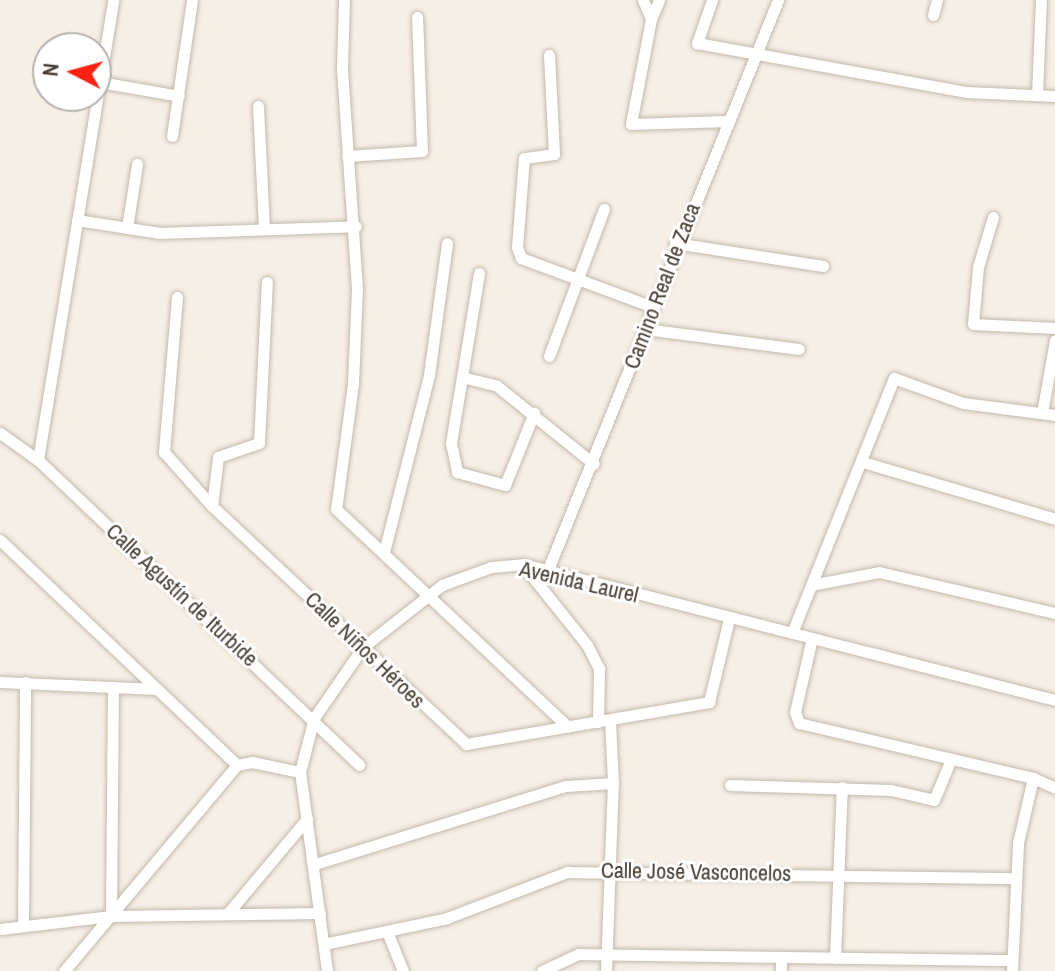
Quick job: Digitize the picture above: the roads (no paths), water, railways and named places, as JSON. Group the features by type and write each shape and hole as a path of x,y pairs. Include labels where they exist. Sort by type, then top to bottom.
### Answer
{"street":[{"path":"108,32 113,0"},
{"path":"172,136 192,0"},
{"path":"344,0 347,156 356,226 353,384 336,509 568,727"},
{"path":"643,0 651,19"},
{"path":"659,0 651,19 631,124 727,121"},
{"path":"712,0 697,43 966,92 1055,96"},
{"name":"Camino Real de Zaca","path":"547,572 594,464 675,243 778,0"},
{"path":"933,15 937,0"},
{"path":"1037,95 1041,0"},
{"path":"347,156 422,151 417,17"},
{"path":"549,55 554,154 524,158 517,247 530,265 653,307"},
{"path":"112,84 179,96"},
{"path":"258,106 264,229"},
{"path":"38,460 95,112"},
{"path":"127,228 137,164"},
{"path":"549,356 574,278 604,209"},
{"path":"993,217 978,267 973,324 1055,328"},
{"path":"77,220 160,233 356,226"},
{"path":"384,552 429,375 447,243"},
{"path":"675,243 823,266"},
{"path":"479,273 451,443 457,472 505,485 534,413"},
{"path":"212,506 218,457 259,443 267,282"},
{"name":"Calle Niños Héroes","path":"177,297 164,452 212,506 466,744 709,702 729,619"},
{"path":"645,329 799,349"},
{"path":"1042,413 1055,340"},
{"path":"462,377 497,386 594,464"},
{"path":"792,633 863,462 894,378 963,403 1055,415"},
{"name":"Calle Agustín de Iturbide","path":"0,433 38,460 314,718 359,765"},
{"path":"863,462 1055,519"},
{"path":"0,540 237,765"},
{"path":"523,564 599,669 613,783 606,971"},
{"name":"Avenida Laurel","path":"327,971 315,864 300,772 314,718 363,647 426,592 491,567 523,564 1055,700"},
{"path":"811,585 879,572 1055,613"},
{"path":"812,638 795,712 799,723 1033,778 1055,788"},
{"path":"0,682 156,689"},
{"path":"23,925 25,682"},
{"path":"111,916 113,687"},
{"path":"730,785 842,787 934,800 951,759"},
{"path":"64,971 237,765 252,762 300,772"},
{"path":"542,971 578,954 606,957 835,958 867,965 1012,966 1014,878 1033,778"},
{"path":"315,864 566,786 613,783"},
{"path":"835,958 836,874 842,787"},
{"path":"228,913 307,819"},
{"name":"Calle José Vasconcelos","path":"324,944 388,934 567,872 609,870 1014,878"},
{"path":"0,929 111,916 320,913"},
{"path":"388,934 403,971"},
{"path":"781,957 781,971"}]}
